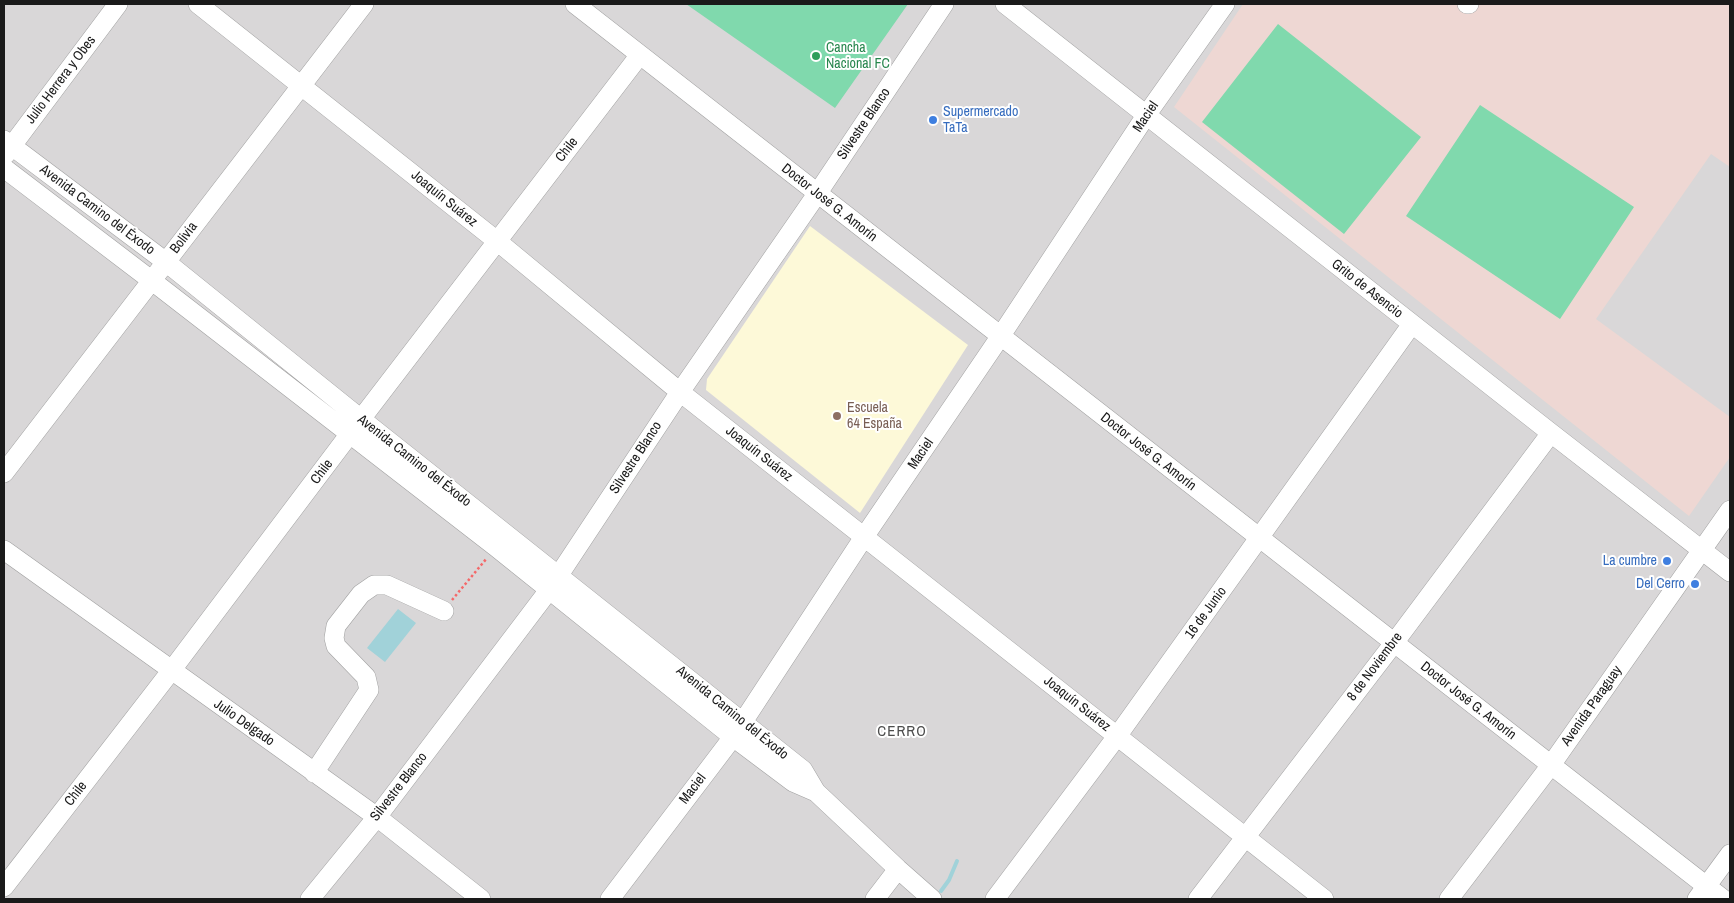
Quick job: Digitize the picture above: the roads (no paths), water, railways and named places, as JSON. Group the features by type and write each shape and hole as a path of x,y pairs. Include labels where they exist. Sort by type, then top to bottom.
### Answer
{"street":[{"name":"Julio Herrera y Obes","path":"6,147 118,4"},
{"name":"Joaquín Suárez","path":"198,4 497,241 680,392 1324,899"},
{"name":"Bolivia","path":"4,473 364,4"},
{"name":"Doctor José G. Amorín","path":"577,4 639,56 1551,765 1702,893 1723,899"},
{"name":"Silvestre Blanco","path":"310,899 377,817 554,583 680,392 817,194 944,4"},
{"name":"Grito de Asencio","path":"1005,4 1148,114 1550,433 1730,572"},
{"name":"Maciel","path":"610,899 733,737 864,537 1148,114 1225,4"},
{"name":"Chile","path":"4,887 171,672 355,426 639,56"},
{"name":"Avenida Camino del Éxodo","path":"6,147 166,262 496,547 554,583 733,737 793,782 816,792"},
{"name":"Avenida Camino del Éxodo","path":"4,168 151,280 355,426 554,583 743,721 803,770 816,792 932,899"},
{"name":"16 de Junio","path":"995,899 1118,735 1412,324"},
{"name":"8 de Noviembre","path":"1198,899 1394,643 1550,433"},
{"name":"Avenida Paraguay","path":"1449,899 1551,765 1730,510"},
{"name":"Julio Delgado","path":"4,550 171,672 377,817 481,899"},
{"path":"314,773 370,690 366,677 336,646 334,638 336,626 360,594 374,585 387,585 444,610"},
{"path":"1702,893 1730,854"},
{"path":"875,899 898,869"}],"water":[{"path":"398,609 416,623 385,662 367,648"}],"waterway":[{"path":"941,891 949,880 957,861"}],"place":[{"name":"Cancha Nacional FC","path":"816,56"},
{"name":"Supermercado TaTa","path":"933,120"},
{"name":"Escuela 64 España","path":"837,416"},
{"name":"La cumbre","path":"1667,561"},
{"name":"Del Cerro","path":"1695,584"}],"district":[{"name":"CERRO","path":"902,732"}]}
